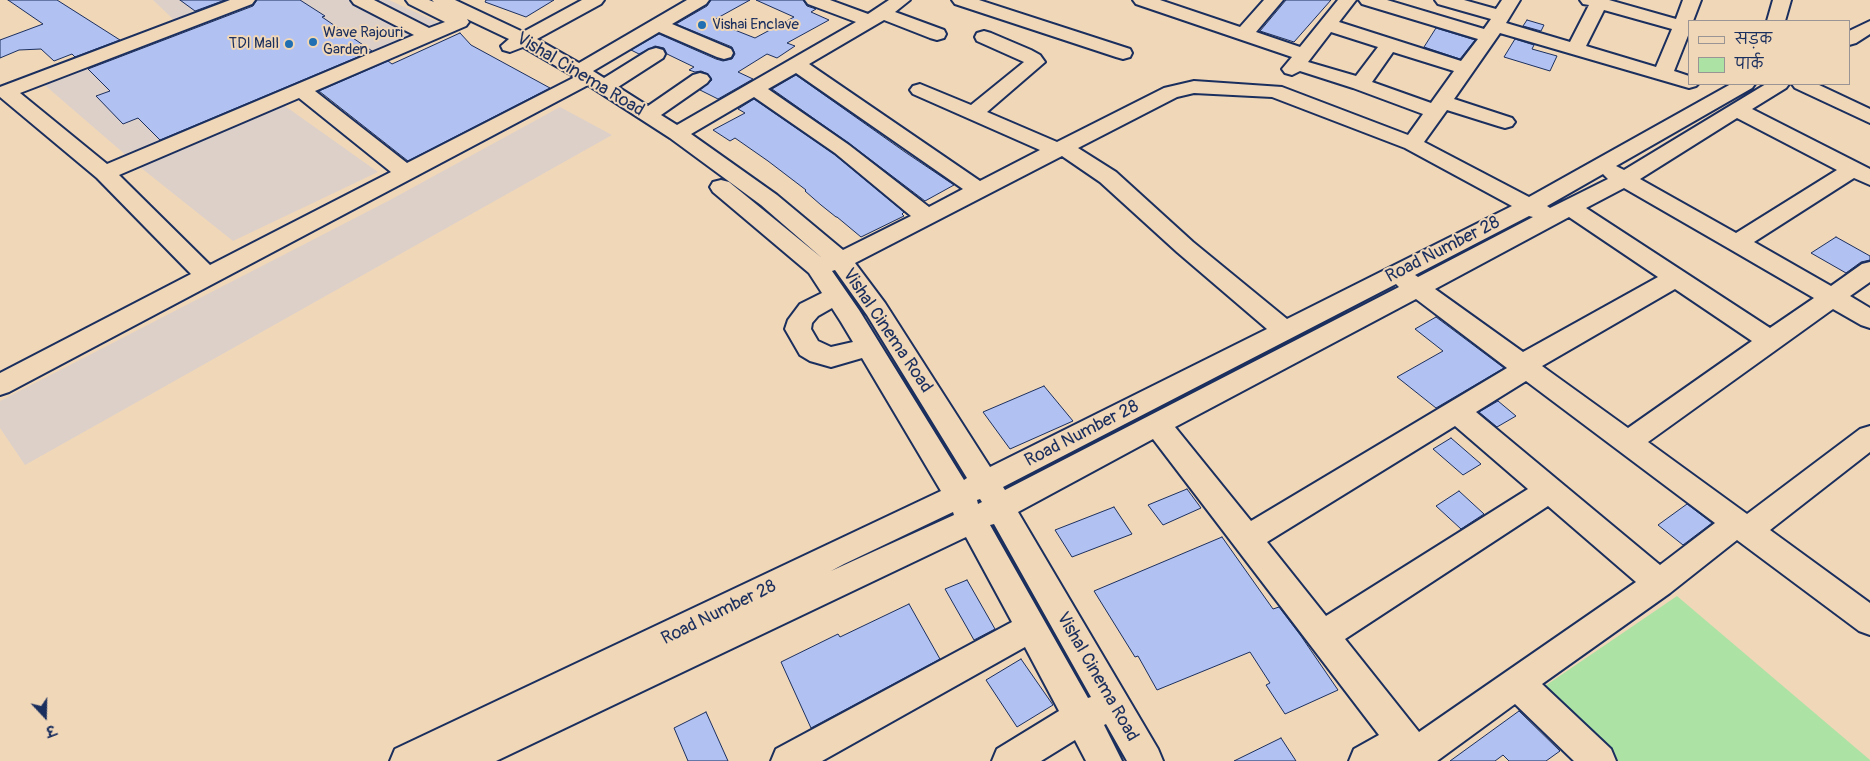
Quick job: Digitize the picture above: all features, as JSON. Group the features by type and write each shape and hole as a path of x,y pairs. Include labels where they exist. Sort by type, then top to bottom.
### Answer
{"street":[{"path":"3,91 246,0"},
{"path":"360,0 428,35"},
{"name":"Vishal Cinema Road","path":"415,0 460,22 517,43"},
{"name":"Vishal Cinema Road","path":"441,0 648,115 769,200 841,261 876,309 985,482 1146,761"},
{"path":"586,80 659,25 700,0"},
{"path":"814,0 937,34"},
{"path":"677,134 876,17 900,0"},
{"path":"960,0 1123,53"},
{"path":"1142,0 1244,34 1360,84 1439,107 1505,122"},
{"path":"1275,91 1347,0"},
{"path":"1368,0 1495,26 1688,82"},
{"path":"1444,0 1495,26"},
{"path":"1412,144 1466,69 1511,0"},
{"path":"1663,74 1685,27 1692,0"},
{"path":"1776,20 1782,0"},
{"path":"517,43 590,1"},
{"path":"1244,34 1270,1"},
{"path":"1575,50 1594,1 1685,27"},
{"path":"1850,23 1870,10"},
{"path":"105,173 460,22"},
{"path":"1327,24 1466,69"},
{"path":"659,25 724,53"},
{"path":"1850,38 1870,26"},
{"path":"974,113 1035,62 1024,54 984,37"},
{"path":"1360,84 1389,45"},
{"path":"0,385 586,80 656,54"},
{"path":"796,64 979,190"},
{"path":"648,115 700,79"},
{"name":"Vishal Cinema Road","path":"586,80 655,138 746,206 817,267 869,347 973,520 1105,761"},
{"path":"1698,85 1736,96 1862,173 1736,243"},
{"name":"Road Number 28","path":"458,761 1000,507 1157,424 1407,281 1550,210 1736,96 1775,85"},
{"path":"1804,85 1870,117"},
{"path":"817,267 841,261 1171,92 1194,88 1275,91 1412,144 1550,210 1676,278 1770,340"},
{"path":"301,89 406,173"},
{"path":"755,89 842,149 928,217"},
{"path":"920,90 1060,149 1108,177 1185,247 1284,331"},
{"path":"3,91 105,173 208,277"},
{"path":"1612,172 1870,319"},
{"name":"Road Number 28","path":"1550,210 1612,172"},
{"path":"1628,442 1870,270"},
{"path":"1247,539 1457,412 1524,367 1676,278"},
{"path":"1407,281 1870,621"},
{"name":"Road Number 28","path":"407,761 799,574 833,555 913,519 1284,331 1407,281"},
{"path":"838,297 825,301 809,310 800,320 798,328 810,348 819,354 831,357 869,347"},
{"path":"1457,412 1659,583"},
{"path":"1157,424 1413,752"},
{"path":"1366,761 1413,752 1518,683 1659,583 1870,438"},
{"path":"1322,636 1549,490"},
{"path":"788,761 1032,627"},
{"path":"1518,683 1599,761"},
{"path":"1009,761 1081,717 1113,705"}],"shaded area":[{"path":"153,0 226,0 174,20"},
{"path":"254,0 389,0 457,31 285,106 378,172 233,241 135,163 40,81"},
{"path":"560,107 612,135 25,465 0,428 0,401 390,200"}],"green space":[{"path":"1677,596 1870,761 1618,761 1542,688"}],"building":[{"path":"8,0 57,0 120,40 75,57 72,54 54,61 41,49 19,50 0,58 0,40 43,24"},
{"path":"180,0 225,0 195,11"},
{"path":"257,0 300,0 372,51 160,140 138,118 123,124 96,96 110,91 88,69 253,6"},
{"path":"486,0 554,0 526,17 485,2"},
{"path":"711,0 750,0 712,21 755,38 794,17 756,0 803,0 807,6 816,9 811,12 829,20 787,43 795,46 777,58 767,54 738,72 753,79 718,99 700,90 712,80 708,74 689,70 694,67 667,54 664,48 655,46 639,54 631,50 659,34 716,59 723,61 732,59 735,54 732,47 676,24 707,6"},
{"path":"1286,0 1331,0 1294,42 1260,31"},
{"path":"1527,20 1544,25 1541,31 1523,26"},
{"path":"1436,28 1475,40 1460,59 1424,47"},
{"path":"460,33 471,45 550,88 408,161 319,91 388,61 392,64"},
{"path":"1515,39 1534,45 1532,49 1557,56 1550,71 1504,57"},
{"path":"796,75 954,185 925,201 850,144 772,89"},
{"path":"754,99 834,154 904,212 902,214 904,216 861,237 821,205 806,190 768,161 735,138 730,141 713,130 745,113 738,109"},
{"path":"1836,237 1870,256 1870,260 1861,262 1846,273 1811,253"},
{"path":"1436,317 1504,368 1436,408 1397,377 1443,351 1415,329"},
{"path":"1044,386 1073,421 1010,449 983,412"},
{"path":"1498,401 1516,416 1497,427 1479,412"},
{"path":"1451,438 1481,464 1463,475 1433,449"},
{"path":"1187,489 1201,508 1163,525 1148,505"},
{"path":"1459,491 1484,514 1461,529 1436,506"},
{"path":"1687,504 1712,523 1683,545 1658,525"},
{"path":"1114,507 1132,534 1072,557 1055,530"},
{"path":"1222,537 1273,609 1279,607 1301,636 1338,690 1285,714 1266,685 1270,683 1250,652 1157,690 1138,656 1135,657 1094,591"},
{"path":"967,580 995,629 974,640 945,589"},
{"path":"909,604 940,659 811,728 781,662 838,634 840,637"},
{"path":"1021,659 1053,705 1017,727 986,680"},
{"path":"1519,711 1560,751 1546,761 1509,761 1503,755 1495,761 1450,761"},
{"path":"706,712 728,761 688,761 674,728"},
{"path":"1281,738 1296,761 1234,761"}],"place":[{"name":"Vishai Enclave","path":"702,25"},
{"name":"Wave Rajouri Garden","path":"313,42"},
{"name":"TDI Mall","path":"289,44"}]}
